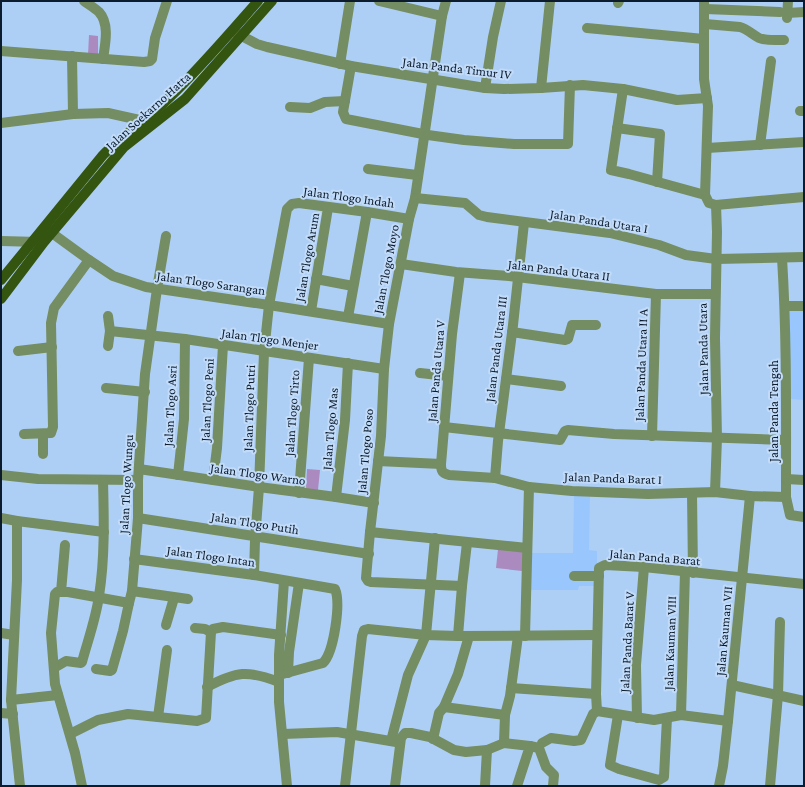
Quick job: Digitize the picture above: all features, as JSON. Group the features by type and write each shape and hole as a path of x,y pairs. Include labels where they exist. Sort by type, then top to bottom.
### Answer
{"main road":[{"path":"1,280 31,242 49,230 103,155 144,121 178,89 258,1"},
{"name":"Jalan Soekarno Hatta","path":"1,299 44,242 49,230 124,147 185,99 241,36 267,2"}],"street":[{"path":"84,1 99,12 102,17 106,38 103,59"},
{"path":"1,51 150,61 152,59 155,38 167,1"},
{"path":"340,64 350,1"},
{"path":"379,1 442,16"},
{"name":"Jalan Tlogo Moyo","path":"389,324 409,219 415,198 417,175 425,134 442,16 446,1"},
{"path":"485,88 493,37 501,1"},
{"path":"542,88 550,1"},
{"path":"785,14 788,1"},
{"path":"804,12 785,14 705,5 704,39 704,79 708,106 705,195 709,203 716,205 804,197"},
{"path":"705,24 740,27 744,28 758,38 765,40 784,40"},
{"path":"587,28 704,39"},
{"name":"Jalan Panda Timur IV","path":"232,30 241,36 267,47 340,64 485,88 542,88 570,85 596,85 677,100 707,98"},
{"path":"72,56 73,114"},
{"path":"760,145 771,61"},
{"path":"351,66 344,101 343,112 346,119 464,140 514,144 568,144 570,85"},
{"path":"623,89 610,170 705,195"},
{"path":"290,107 310,108 325,102 344,101"},
{"path":"1,123 73,114 108,113 144,121"},
{"path":"617,128 660,134 657,182"},
{"path":"707,148 804,142"},
{"path":"368,169 417,175"},
{"name":"Jalan Panda Utara I","path":"415,198 465,203 479,215 524,223 610,233 659,245 686,255 716,260 804,257"},
{"name":"Jalan Tlogo Indah","path":"287,208 295,203 409,219"},
{"name":"Jalan Panda Utara","path":"715,492 717,438 715,294 717,232 716,205"},
{"name":"Jalan Tlogo Putri","path":"254,575 264,352 269,304 287,208"},
{"name":"Jalan Tlogo Arum","path":"311,311 328,208"},
{"path":"348,317 367,212"},
{"name":"Jalan Panda Utara III","path":"495,478 499,432 524,223"},
{"name":"Jalan Tlogo Sarangan","path":"49,230 113,276 157,289 269,304 389,324"},
{"name":"Jalan Tlogo Wungu","path":"96,669 112,670 132,591 138,518 138,480 145,374 166,236"},
{"path":"1,241 44,242"},
{"name":"Jalan Panda Tengah","path":"782,258 785,306 786,497 789,513 791,515 804,517"},
{"path":"24,434 51,433 54,427 51,323 54,308 89,260"},
{"name":"Jalan Panda Utara II","path":"401,264 460,273 518,278 656,294 715,294"},
{"name":"Jalan Panda Utara V","path":"442,468 448,376 460,273"},
{"path":"316,279 354,286"},
{"name":"Jalan Panda Utara II A","path":"652,436 656,294"},
{"path":"785,306 804,306"},
{"path":"108,316 110,331 108,346"},
{"name":"Jalan Tlogo Poso","path":"389,324 384,369 381,436 370,532 367,580 371,582 430,585"},
{"path":"512,332 565,340 568,339 572,325 596,324"},
{"name":"Jalan Tlogo Menjer","path":"110,331 185,339 384,369"},
{"name":"Jalan Tlogo Asri","path":"178,475 184,419 185,339"},
{"name":"Jalan Tlogo Peni","path":"213,480 217,448 224,345"},
{"path":"18,351 52,347"},
{"name":"Jalan Tlogo Tirto","path":"299,493 308,358"},
{"name":"Jalan Tlogo Mas","path":"336,497 345,420 348,363"},
{"path":"420,373 448,376"},
{"path":"506,379 561,386"},
{"path":"106,388 145,392"},
{"path":"444,427 499,432 559,440 565,431 568,430 652,436 786,440"},
{"path":"43,434 43,454"},
{"name":"Jalan Panda Barat I","path":"378,461 442,468 449,475 495,478 529,487 572,491 648,494 715,492 750,496 786,497"},
{"name":"Jalan Tlogo Warno","path":"139,469 374,503"},
{"path":"1,475 38,479 138,480"},
{"path":"786,479 804,480"},
{"path":"54,668 66,661 82,662 99,598 104,532 103,480"},
{"path":"504,743 505,715 522,636 528,548 529,487"},
{"name":"Jalan Kauman VIII","path":"680,715 689,573 692,493"},
{"name":"Jalan Kauman VII","path":"719,786 723,766 732,685 750,496"},
{"path":"1,518 104,532"},
{"name":"Jalan Tlogo Putih","path":"138,518 369,554"},
{"path":"17,521 17,573 11,700 20,786"},
{"path":"370,532 528,548"},
{"path":"395,786 394,737 408,675 426,634 435,538"},
{"path":"458,636 467,543"},
{"path":"61,592 65,545"},
{"name":"Jalan Tlogo Intan","path":"134,559 254,575 335,589 338,615 330,650 326,659 323,663 282,677"},
{"name":"Jalan Panda Barat","path":"598,711 596,694 599,568 605,565 644,567 689,573 804,584"},
{"name":"Jalan Panda Barat V","path":"637,718 636,665 644,567"},
{"path":"574,576 599,576"},
{"path":"284,581 281,635 282,677 279,702 287,786"},
{"path":"282,677 289,652 298,583"},
{"path":"430,585 462,586"},
{"path":"132,591 188,599"},
{"path":"82,786 70,734 55,684 51,633 55,594 57,592 61,592 129,603"},
{"path":"166,625 174,598"},
{"path":"770,786 778,695 780,622"},
{"path":"70,734 98,720 128,714 197,721 206,718 211,632 213,629 223,627 281,635"},
{"path":"195,628 205,629 211,632"},
{"path":"345,786 363,632 368,629 458,636 597,635"},
{"path":"1,633 14,636"},
{"path":"433,739 439,713 444,708 458,674 469,636"},
{"path":"158,717 167,650"},
{"path":"207,687 230,676 246,673 282,677"},
{"path":"732,685 804,701"},
{"path":"511,688 596,694"},
{"path":"11,700 58,695"},
{"path":"444,708 505,715"},
{"path":"542,743 550,738 574,741 581,740 592,716 598,711 654,720 680,715 728,721"},
{"path":"1,713 13,714"},
{"path":"618,715 610,763 612,766 659,780 663,778 667,718"},
{"path":"283,734 337,732 351,735 394,737 411,733 433,739 454,750 466,752 488,750 504,743 530,746 539,748 541,751 546,766 554,775 553,786"},
{"path":"517,786 530,746"},
{"path":"485,786 488,750"}],"shaded area":[{"path":"89,35 98,36 98,55 88,55"},
{"path":"788,310 804,310 804,400 790,399"},
{"path":"307,469 320,470 318,490 306,489"},
{"path":"574,495 590,496 589,550 597,551 597,586 579,586 578,590 530,590 531,553 573,553"},
{"path":"498,549 524,552 522,571 496,568"}]}
